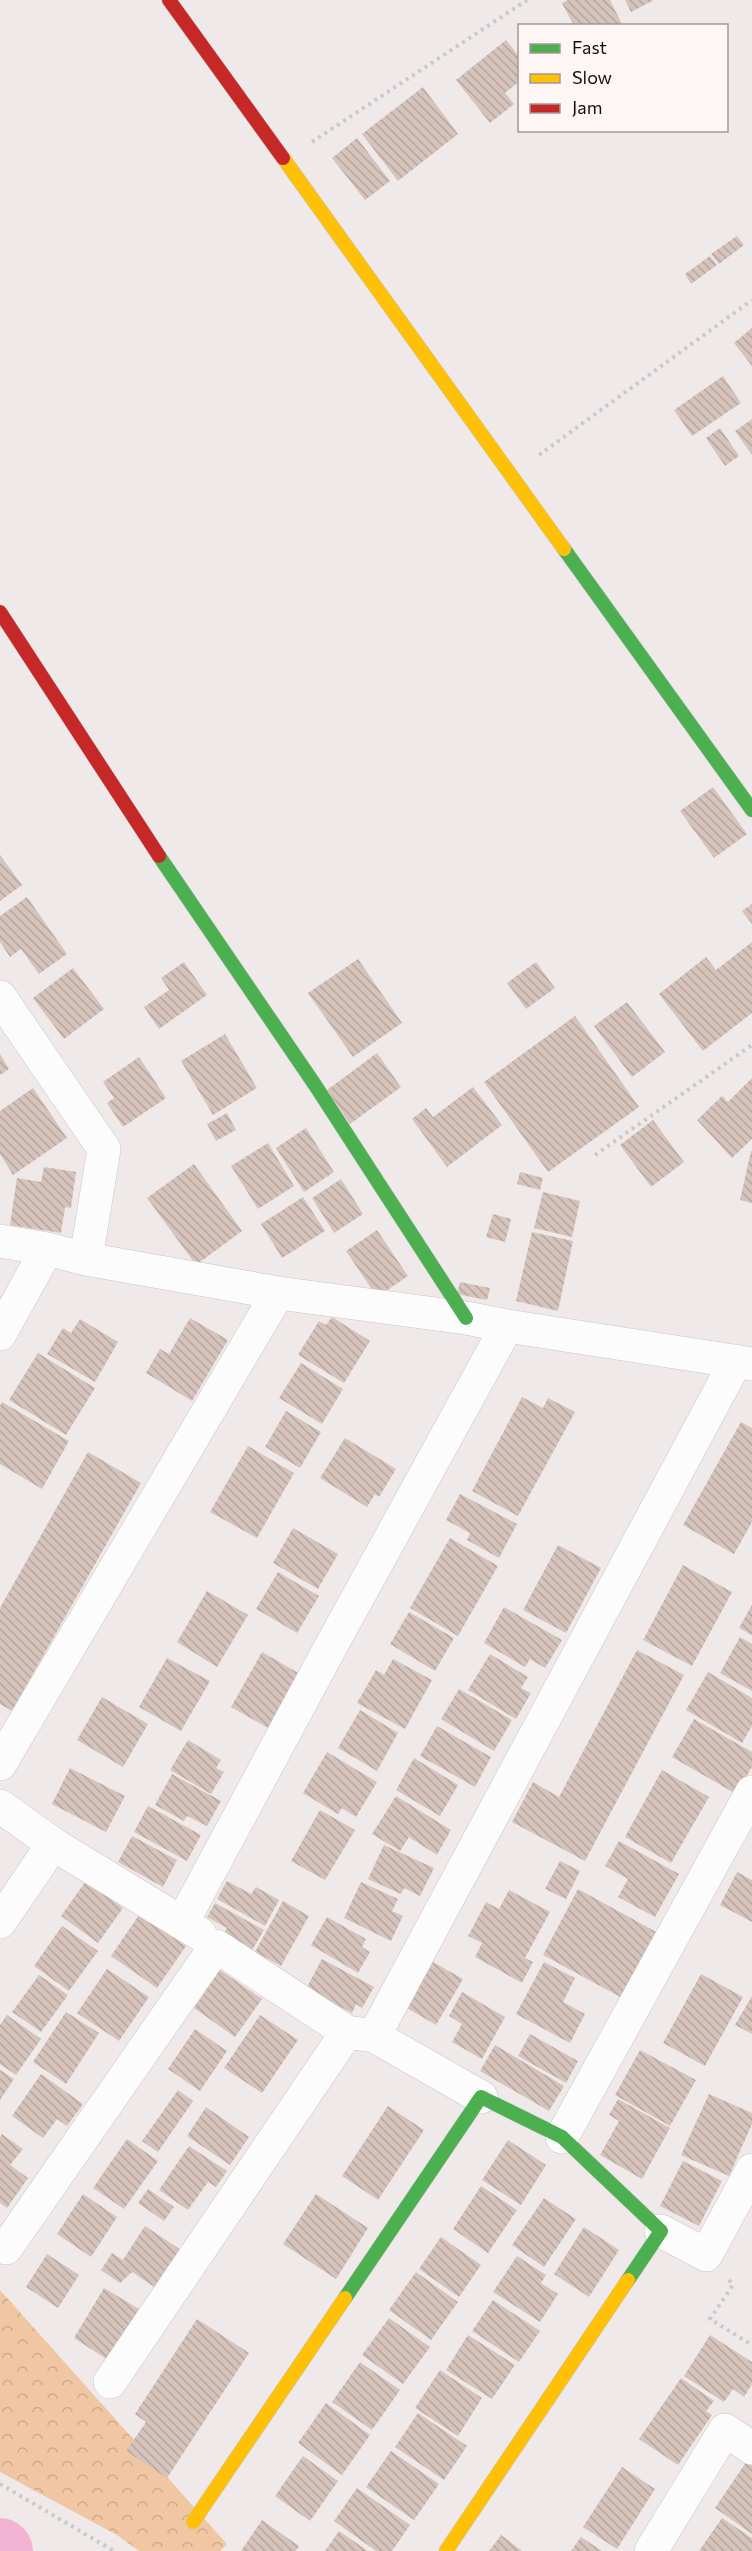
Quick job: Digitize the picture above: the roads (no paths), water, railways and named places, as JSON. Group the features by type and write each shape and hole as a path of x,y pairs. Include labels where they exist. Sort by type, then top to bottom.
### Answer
{"street":[{"path":"169,0 752,810"},
{"path":"0,612 125,806 321,1094 466,1317"},
{"path":"0,997 104,1149 86,1259"},
{"path":"0,1241 86,1259 278,1293 466,1317 507,1326 744,1363 360,2034 111,2382"},
{"path":"0,1334 47,1249"},
{"path":"0,1764 278,1293"},
{"path":"183,1922 507,1326"},
{"path":"562,2137 751,1795"},
{"path":"0,1806 53,1844 183,1922 216,1946 360,2034 562,2137 661,2231 706,2255 752,2170"},
{"path":"0,1922 53,1844"},
{"path":"6,2248 216,1946"},
{"path":"193,2522 481,2097"},
{"path":"446,2551 661,2231"},
{"path":"651,2551 725,2430 752,2448"}]}
